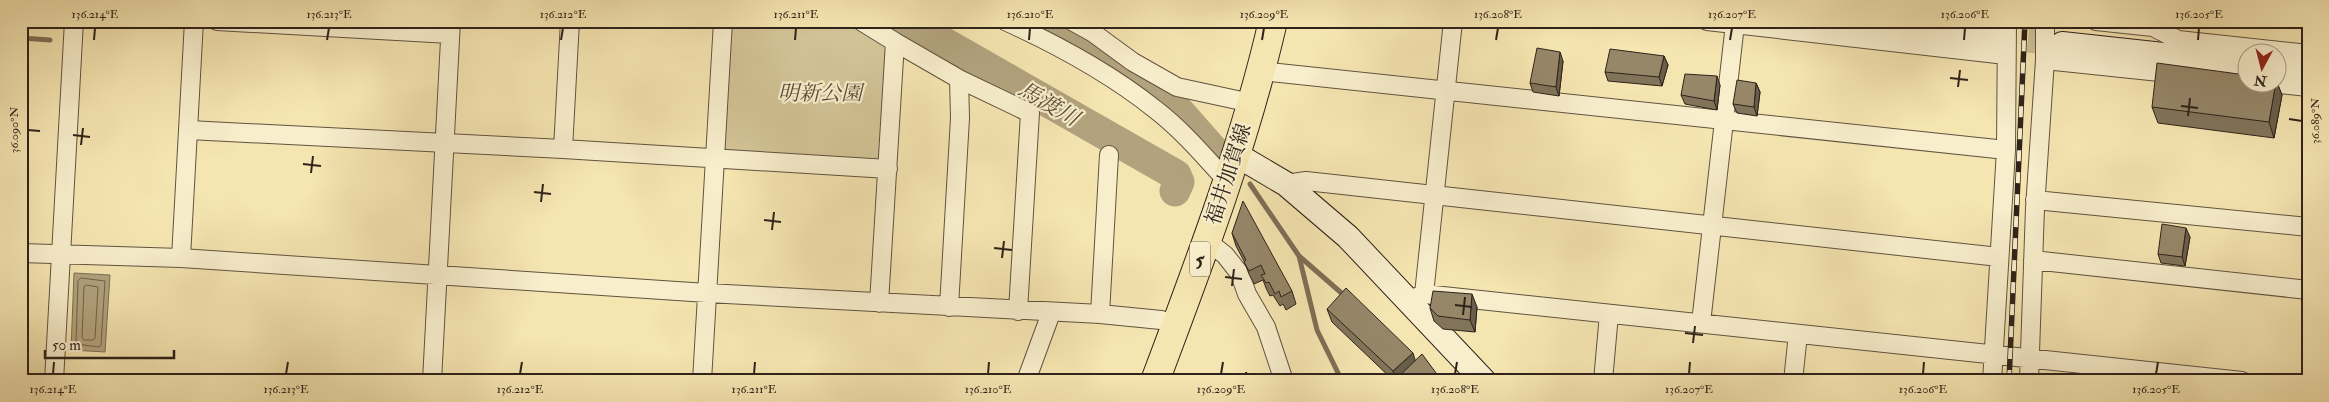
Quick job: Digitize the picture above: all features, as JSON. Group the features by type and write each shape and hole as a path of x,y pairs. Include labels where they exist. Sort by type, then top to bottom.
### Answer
{"main road":[{"name":"福井加賀線","path":"1155,381 1231,167 1261,71 1273,21"}],"street":[{"path":"54,381 74,21"},
{"path":"181,258 194,21"},
{"path":"217,21 450,28 432,381"},
{"path":"563,149 570,21"},
{"path":"702,381 722,21"},
{"path":"862,21 959,79 1030,112 1018,311"},
{"path":"1005,21 1049,41 1091,64 1156,110 1192,143 1231,167 1286,184 1306,182 1435,195 1999,256"},
{"path":"1072,21 1092,32 1133,62 1177,87 1251,103"},
{"path":"1416,297 1435,195 1453,21"},
{"path":"1706,21 2006,55"},
{"path":"1846,21 1999,29 2006,55 2006,150 1992,381"},
{"path":"2029,381 2035,200 2045,60 2045,21"},
{"path":"2096,21 2167,27 2178,40 2308,54"},
{"path":"1701,323 1735,24"},
{"path":"879,303 895,42"},
{"path":"2062,44 2236,74"},
{"path":"2045,60 2198,76"},
{"path":"2286,68 2308,71"},
{"path":"1261,71 2006,150"},
{"path":"949,307 960,118 959,79"},
{"path":"2286,85 2308,87"},
{"path":"189,130 563,149 888,169"},
{"path":"1100,314 1109,155"},
{"path":"1286,184 1416,297 1484,381"},
{"path":"2035,200 2308,226"},
{"path":"1206,240 1225,255 1240,274 1247,294 1266,327 1284,381"},
{"path":"21,253 181,258 707,293 1051,313 1100,314 1161,320 1174,330"},
{"path":"2033,260 2308,290"},
{"path":"1416,297 1701,323 2030,358 2204,379 2242,381"},
{"path":"1026,381 1051,313"},
{"path":"1604,381 1609,314"},
{"path":"1793,381 1798,334"}],"green space":[{"name":"明新公園","path":"723,21 861,21 895,42 888,169 715,159"}],"water":[{"path":"74,273 110,275 105,352 71,350"}],"building":[{"path":"1537,48 1560,52 1556,87 1530,83"},
{"path":"1610,49 1664,56 1659,77 1605,72"},
{"path":"2157,63 2236,74 2236,92 2274,92 2269,122 2152,107"},
{"path":"1685,74 1717,76 1714,101 1681,95"},
{"path":"1737,80 1756,83 1754,107 1733,104"},
{"path":"1243,201 1292,291 1281,297 1279,291 1275,294 1269,282 1266,283 1261,275 1265,274 1261,265 1249,271 1244,262 1246,260 1232,233"},
{"path":"2162,224 2186,228 2182,257 2158,254"},
{"path":"1346,288 1413,353 1393,371 1327,309"},
{"path":"1433,291 1472,294 1470,320 1438,316 1430,308"},
{"path":"1422,354 1442,381 1394,381"},
{"path":"1246,372 1256,381 1239,381"}],"waterway":[{"name":"馬渡川","path":"906,21 1176,175 1179,182 1175,191"},
{"path":"1036,21 1086,42 1176,108 1213,150"},
{"path":"21,38 50,40"},
{"path":"1250,184 1299,256 1317,330 1342,381"},
{"path":"1299,256 1346,297"}],"tunnel":[{"path":"1992,37 2062,44"}],"railway":[{"path":"2009,381 2025,21"}]}
